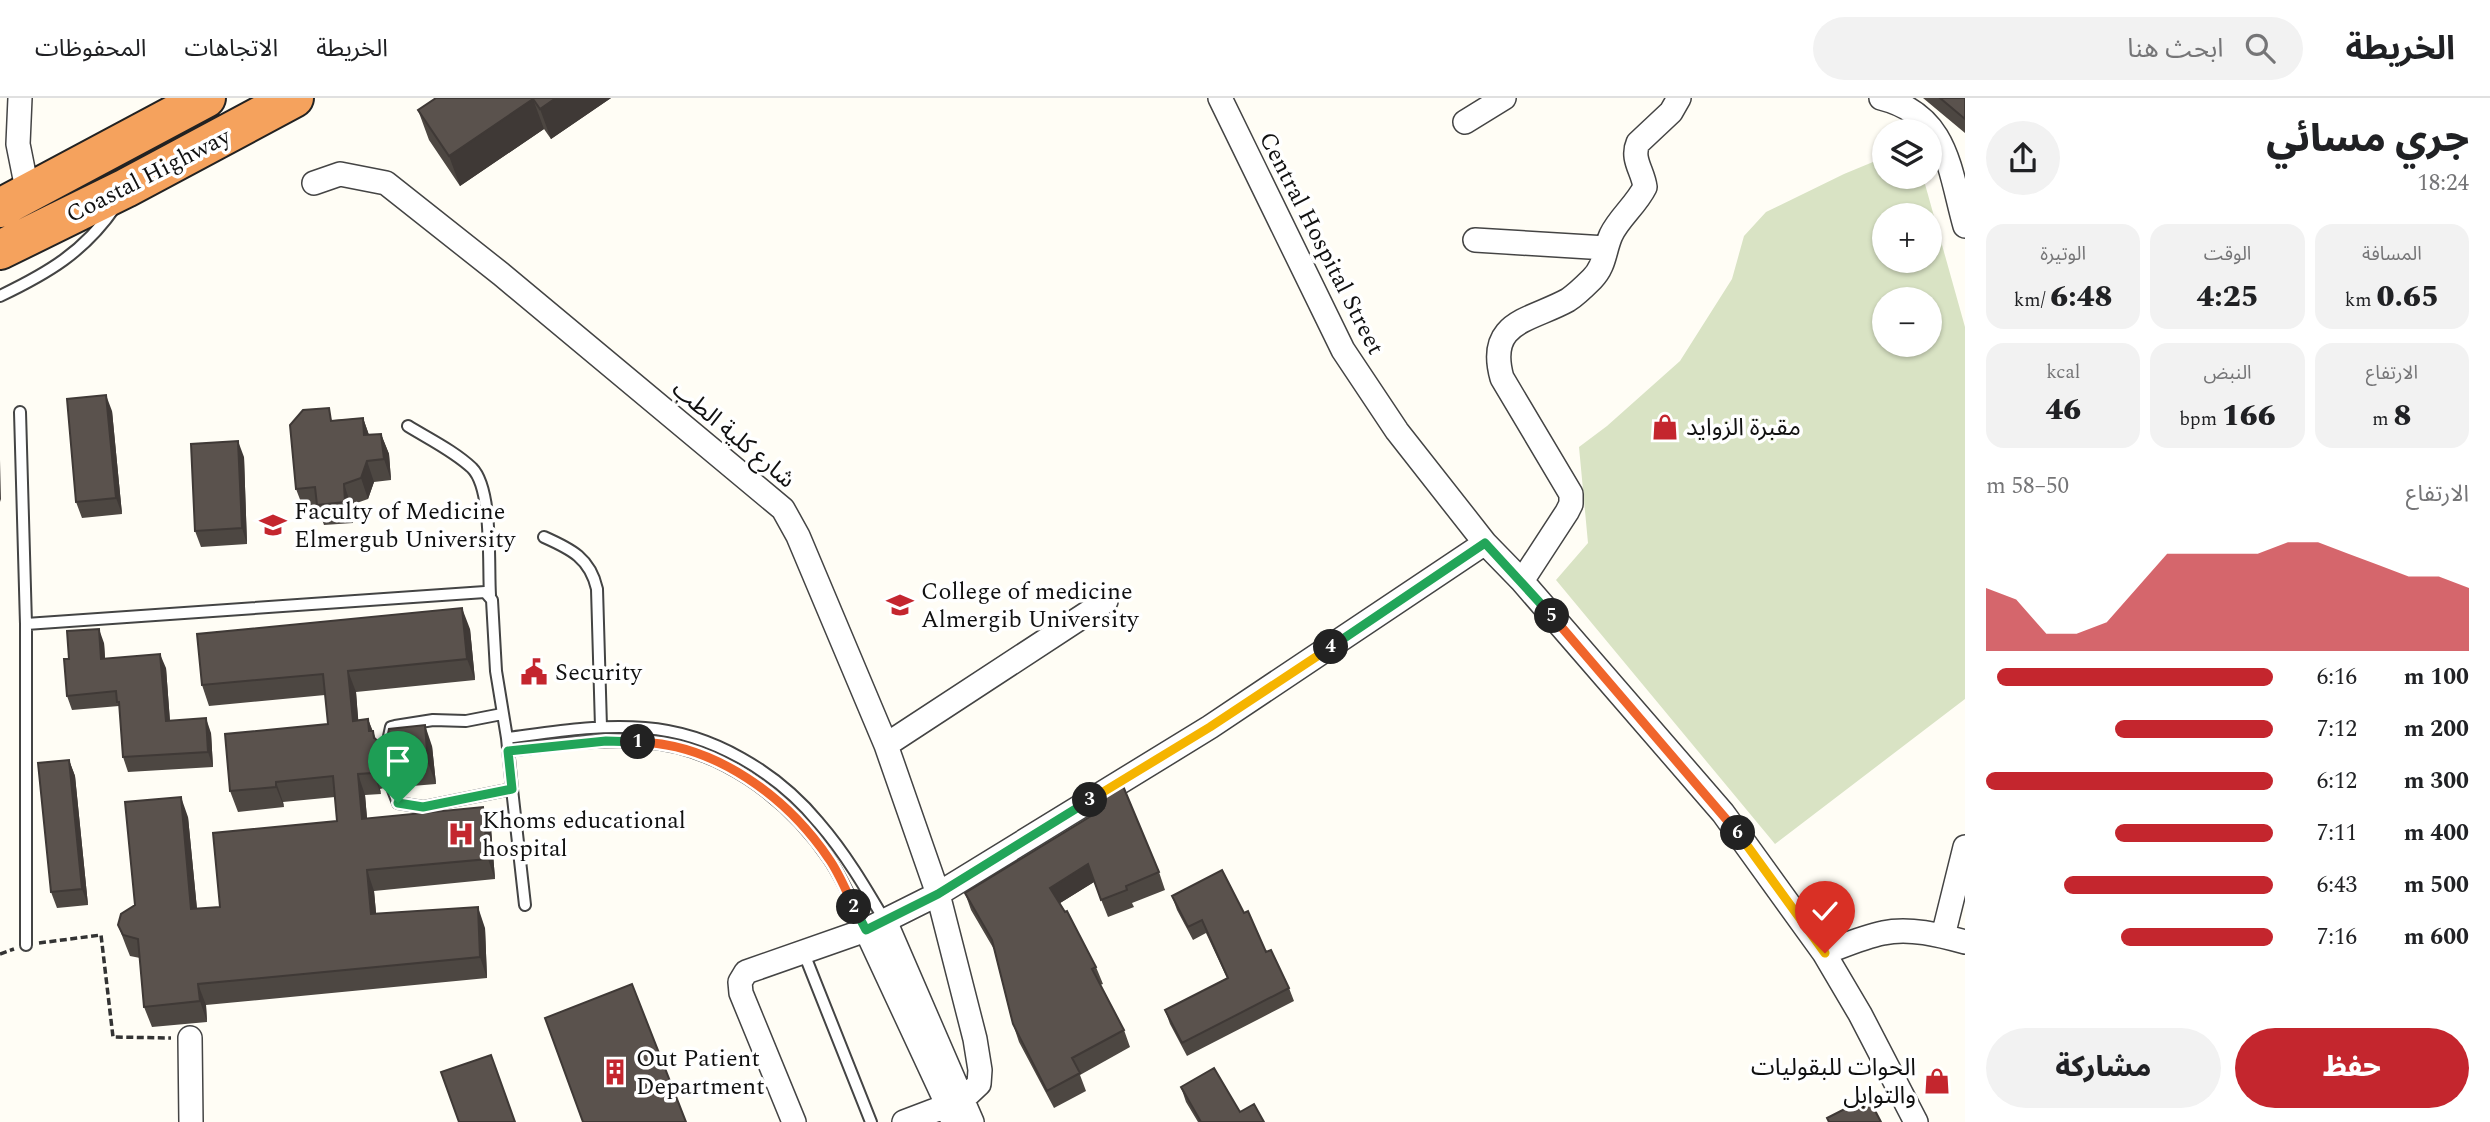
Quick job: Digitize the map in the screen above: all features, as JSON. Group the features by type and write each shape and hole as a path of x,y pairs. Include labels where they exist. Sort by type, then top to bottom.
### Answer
{"highway":[{"name":"Coastal Highway","path":"14,201 206,98"},
{"name":"Coastal Highway","path":"0,250 126,188 294,98"}],"street":[{"path":"14,201 20,98"},
{"name":"Central Hospital Street","path":"1220,98 1343,350 1397,431 1485,543 1522,581 1723,813 1825,953 1916,1122"},
{"path":"1465,122 1503,98"},
{"path":"1522,581 1567,512 1571,504 1571,494 1502,378 1498,362 1499,345 1506,332 1521,320 1567,300 1602,266 1615,227 1639,199 1645,187 1635,156 1638,143 1671,112 1679,98"},
{"path":"1881,98 1906,107 1923,117 1933,130 1943,149 1965,226"},
{"name":"شارع كلية الطب","path":"314,183 341,174 386,183 501,274 783,509 798,536 886,745 938,894 975,1039 980,1070 979,1084 954,1109"},
{"path":"1475,240 1606,248"},
{"path":"794,1122 740,987 743,976 751,969 875,925 938,894 1210,727 1485,543"},
{"path":"886,745 1106,601"},
{"path":"1942,936 1965,848"},
{"path":"875,925 954,1109 972,1122"},
{"path":"1825,953 1883,932 1900,931 1942,936 1965,942"},
{"path":"190,1038 191,1122"},
{"path":"904,1122 954,1109"}],"lane":[{"path":"0,296 53,269 82,246 107,219 126,188"},
{"path":"20,412 26,624 26,945"},
{"path":"408,426 464,462 479,478 486,497 490,595 525,905"},
{"path":"544,537 577,553 594,577 597,589 601,727"},
{"path":"26,624 478,591 490,595"},
{"path":"388,755 391,727 433,720 466,721 502,713"},
{"path":"507,738 601,727 645,727 680,733 716,746 752,764 788,790 819,822 842,853 875,925"},
{"path":"508,751 606,741 644,742 676,747 722,765 744,776 779,801 808,831 875,925"},
{"path":"391,785 398,803 423,807 512,789"},
{"path":"803,951 871,1122"}],"path":[{"path":"0,954 26,945 101,934 113,1037 190,1038"}],"green space":[{"path":"1872,162 1872,189 1926,189 1930,203 1872,203 1872,273 1942,273 1942,245 1965,327 1965,699 1775,844 1556,580 1588,543 1579,447 1607,426 1680,361 1732,279 1744,236 1766,212"}],"building":[{"path":"436,98 556,98 540,109 533,99 449,156 418,110"},
{"path":"1940,98 1965,98 1965,119"},
{"path":"106,395 116,498 76,502 67,399"},
{"path":"329,408 331,421 363,418 364,435 381,434 384,459 367,461 361,478 344,484 345,502 317,505 315,487 296,489 290,425 303,410"},
{"path":"238,441 242,528 195,531 191,444"},
{"path":"462,608 467,659 348,671 353,721 368,719 369,731 373,731 374,738 380,742 387,738 389,729 425,725 428,763 393,766 389,759 381,757 377,760 376,768 373,768 373,773 358,774 362,819 483,807 488,859 367,870 371,914 478,907 480,957 198,984 200,1001 144,1007 138,939 123,935 118,925 121,914 135,905 125,802 181,797 191,909 220,907 213,833 337,821 333,776 276,782 276,787 230,791 225,734 328,724 323,674 202,685 197,634"},
{"path":"99,629 101,659 160,654 166,721 206,718 208,752 123,757 116,691 67,696 64,659 69,659 67,631"},
{"path":"69,760 82,889 51,892 38,763"},
{"path":"1123,786 1159,872 1126,886 1127,890 1101,900 1088,864 1050,888 1065,912 1067,911 1096,967 1092,969 1124,1030 1072,1058 1080,1073 1047,1091 1013,1024 992,940 965,893 1104,808 1099,796"},
{"path":"1222,870 1244,913 1248,911 1266,952 1271,950 1289,988 1182,1043 1165,1010 1228,978 1202,920 1188,927 1172,896"},
{"name":"Out Patient Department","path":"632,984 686,1122 583,1122 545,1018"},
{"path":"491,1055 515,1122 459,1122 441,1072"},
{"path":"1214,1068 1240,1112 1254,1104 1264,1122 1201,1122 1181,1087"},
{"path":"1868,1097 1881,1122 1829,1122 1827,1118"}],"place":[{"name":"مقبرة الزوايد","path":"1665,427"},
{"name":"Faculty of Medicine Elmergub University","path":"273,525"},
{"name":"College of medicine Almergib University","path":"900,605"},
{"name":"Security","path":"534,672"},
{"name":"Khoms educational hospital","path":"461,834"},
{"name":"Out Patient Department","path":"615,1072"},
{"name":"الحوات للبقوليات والتوابل","path":"1937,1081"}],"route":[{"path":"398,803 423,807 512,789 508,751 606,741 644,742 676,747 710,759 744,776 779,801 808,831 830,861 866,930 938,894 1210,727 1485,543 1522,581 1723,813 1825,953"}]}
